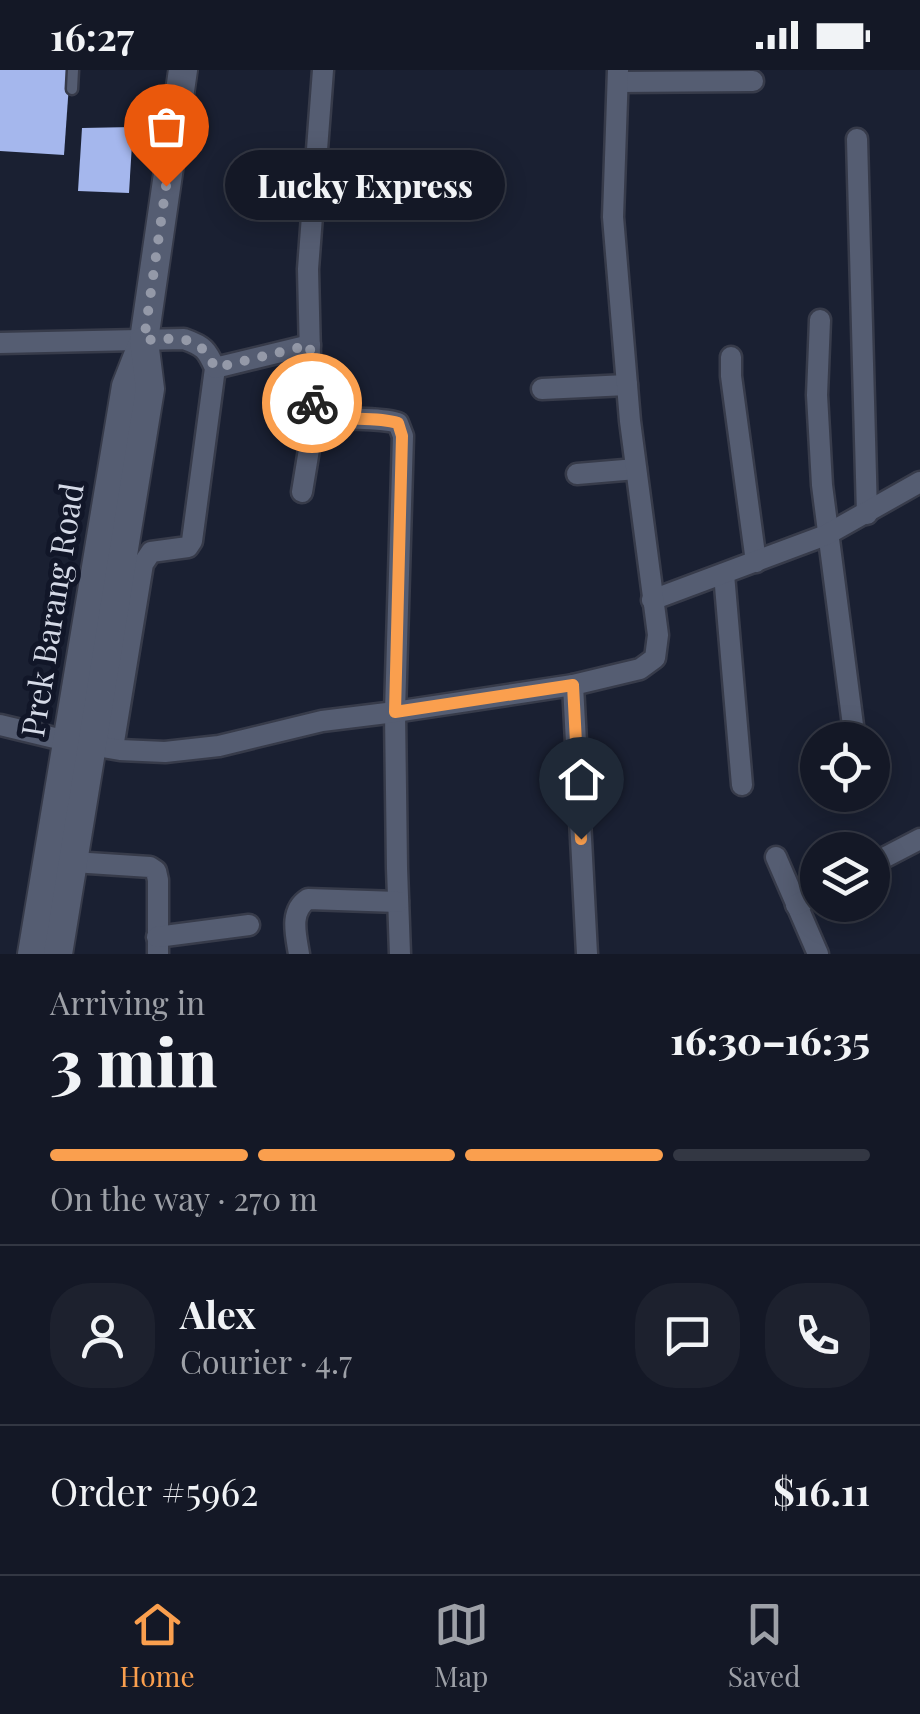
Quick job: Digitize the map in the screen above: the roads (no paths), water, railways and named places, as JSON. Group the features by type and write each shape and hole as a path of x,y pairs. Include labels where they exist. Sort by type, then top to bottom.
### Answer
{"main road":[{"name":"Prek Barang Road","path":"58,954 91,745 126,386 144,340 183,70"},
{"name":"Prek Barang Road","path":"32,954 91,745"}],"street":[{"path":"302,492 315,413 311,399 309,249 323,70"},
{"path":"0,725 91,745 165,752 219,746 322,720 573,685 640,668 655,658 658,635 626,385 613,218 618,76 753,81"},
{"path":"857,140 867,514"},
{"path":"820,320 817,395 826,536 852,722"},
{"path":"0,343 184,339 207,351 215,368 192,541 188,547 151,552 143,564 91,745"},
{"path":"215,368 310,345"},
{"path":"731,358 756,562"},
{"path":"542,389 626,385"},
{"path":"315,413 325,417 385,419 398,423 402,436 395,712 400,954"},
{"path":"577,474 636,470"},
{"path":"652,600 826,536 920,482"},
{"path":"724,574 742,785"},
{"path":"573,685 586,954"},
{"path":"890,855 920,839"},
{"path":"776,856 818,954"},
{"path":"73,862 156,871 157,945 249,925"},
{"path":"299,954 296,914 308,898 398,902"},
{"path":"796,906 800,904"}],"lane":[{"path":"72,70 72,88"}],"place":[{"name":"Lucky Express","path":"166,186"}]}
